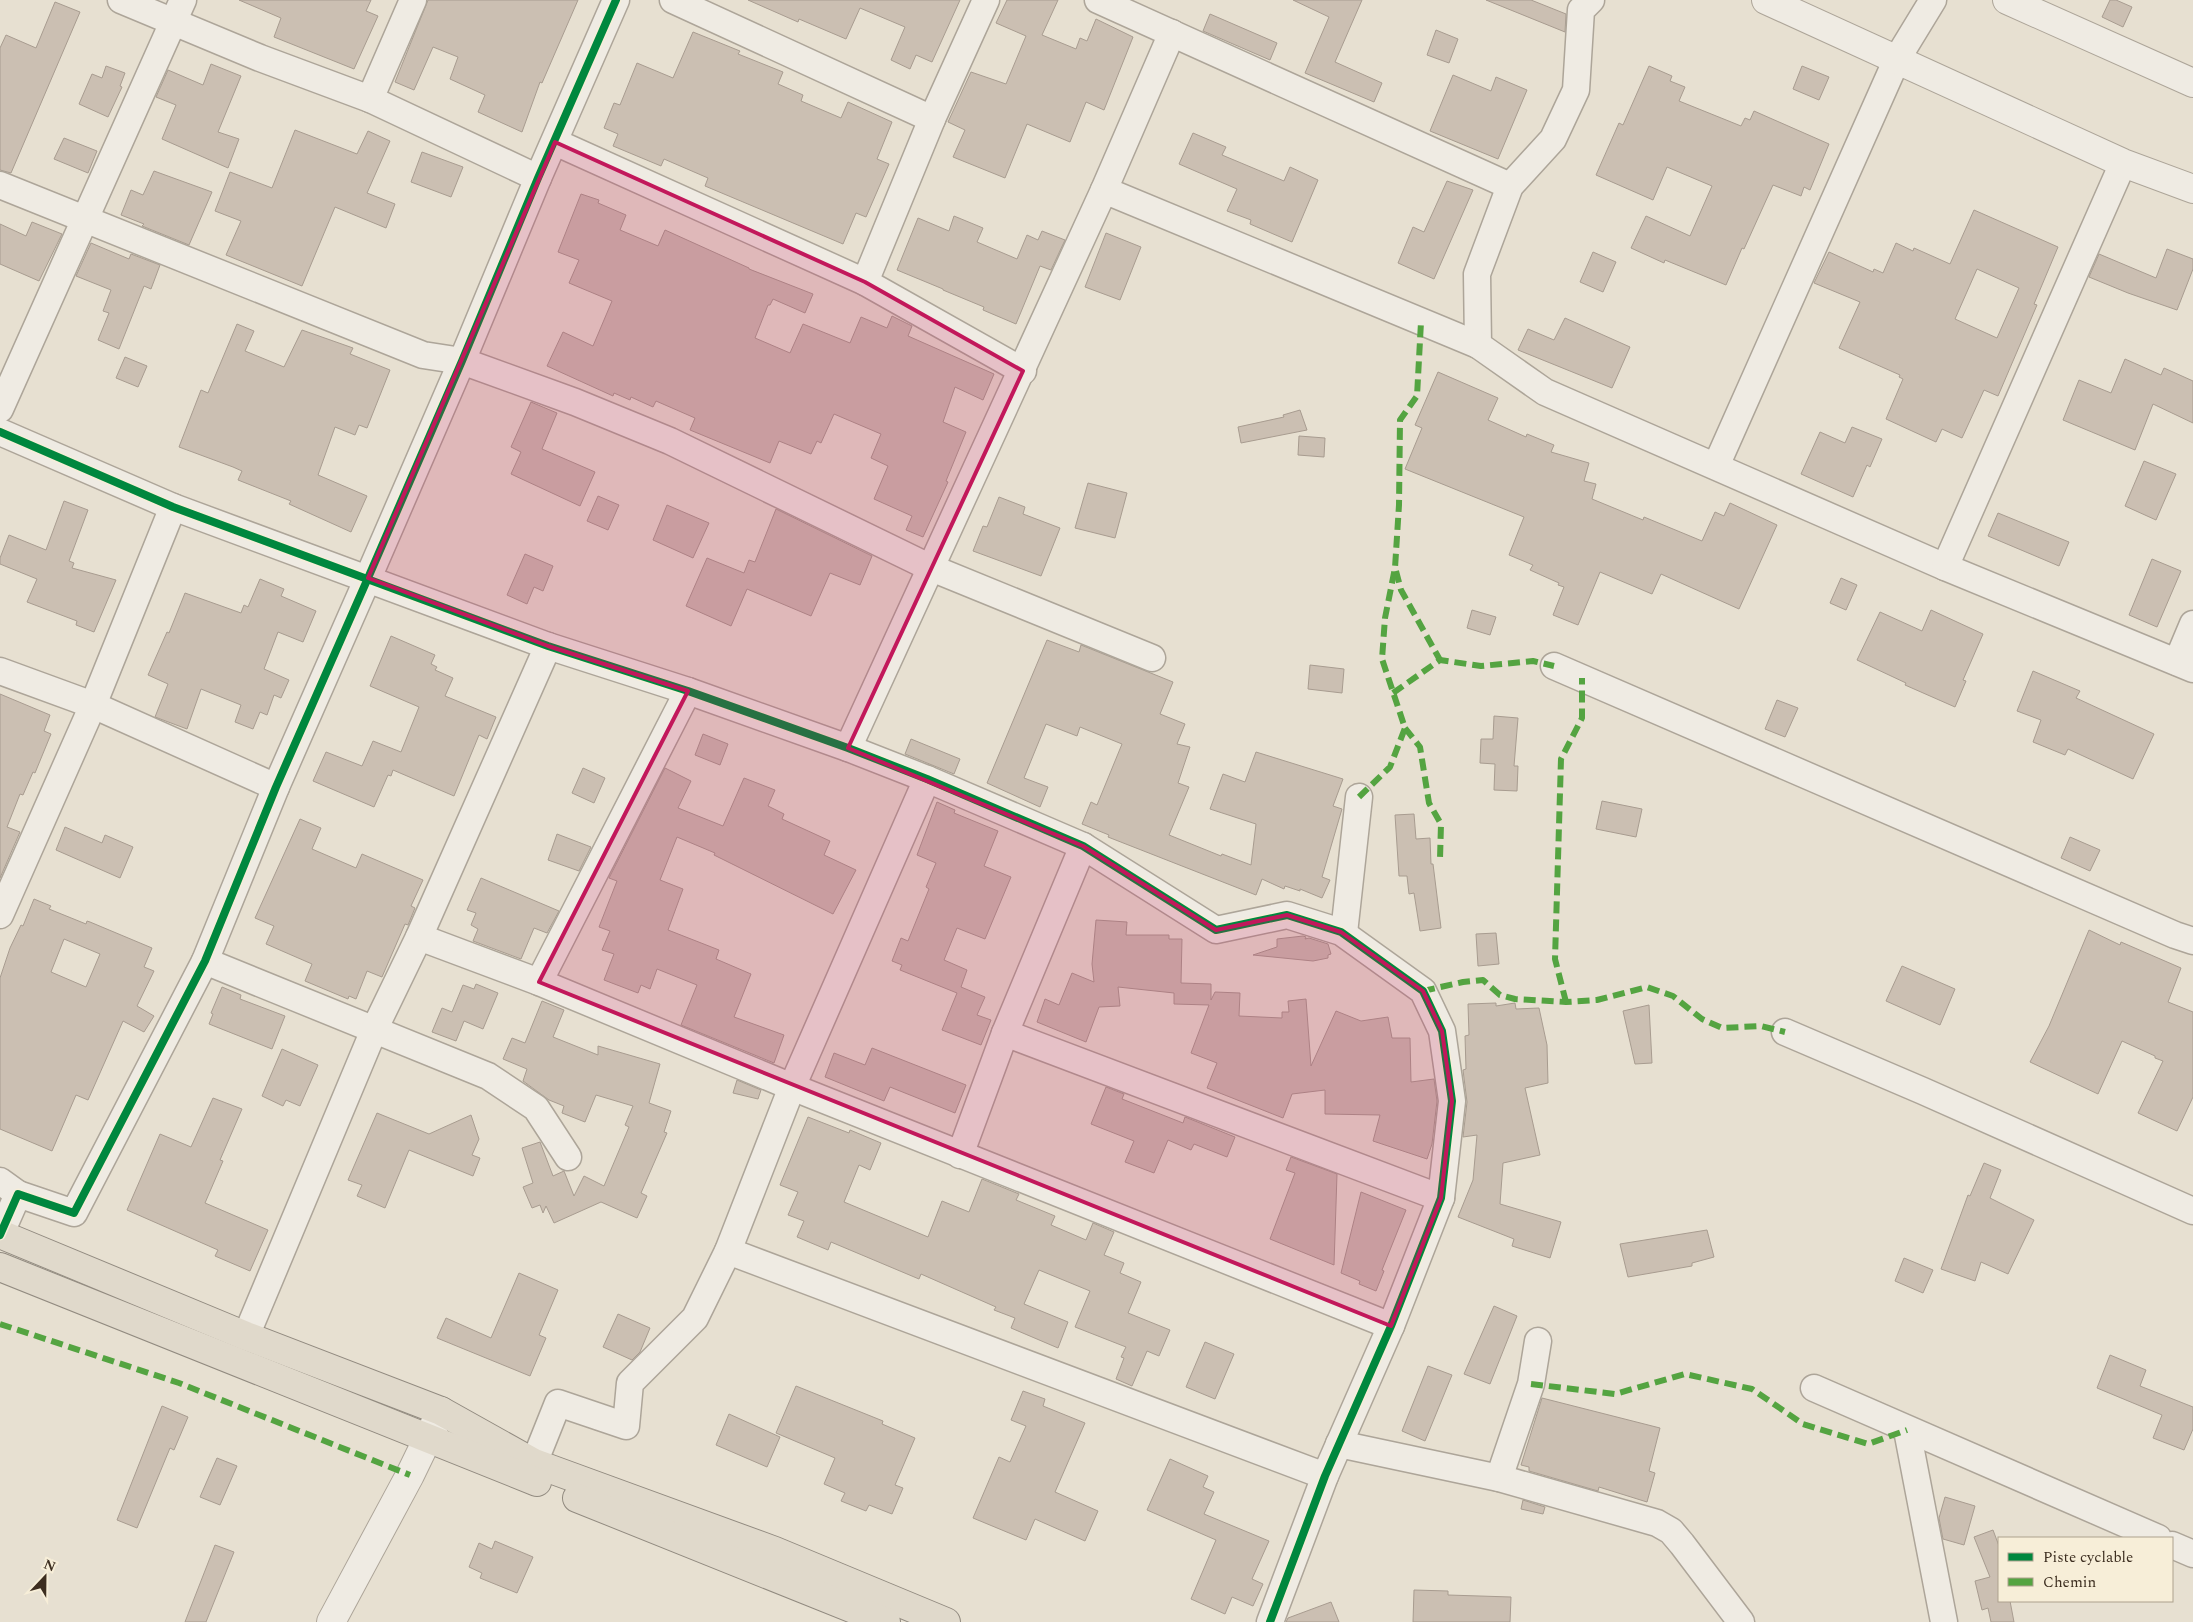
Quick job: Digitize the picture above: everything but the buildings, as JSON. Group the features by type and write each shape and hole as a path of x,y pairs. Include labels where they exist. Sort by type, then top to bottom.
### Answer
{"highway":[{"path":"0,1234 246,1336 441,1412 534,1464 775,1551 946,1622"},
{"path":"0,1268 428,1437 886,1622"}],"street":[{"path":"121,0 178,11 260,58 370,99 538,178"},
{"path":"370,99 413,0"},
{"path":"0,1234 9,1188 74,1213 205,961 276,787 462,362 538,178 616,0"},
{"path":"673,0 932,119"},
{"path":"865,282 932,119 986,0"},
{"path":"1098,0 1510,186"},
{"path":"1478,345 1477,274 1510,186 1553,139 1576,90 1581,10 1591,0"},
{"path":"1766,0 2124,163 2193,189"},
{"path":"1716,466 1897,59 1933,0"},
{"path":"2007,0 2193,83"},
{"path":"0,409 178,11"},
{"path":"848,748 929,567 1023,371 1172,33"},
{"path":"555,142 865,282 1023,371"},
{"path":"1945,567 2124,163"},
{"path":"0,185 423,354 462,362 575,402 670,441 929,567 1152,658"},
{"path":"1104,190 1478,345 1545,392 1945,567 2185,665 2193,624"},
{"path":"0,432 173,507 548,646 688,691 848,748 927,779 1083,846 1216,930 1287,915 1344,933 1423,991 1442,1030 1452,1101 1441,1198 1391,1326 1325,1476 1270,1622"},
{"path":"1,912 93,705 173,507"},
{"path":"246,1336 374,1030 419,937 548,646"},
{"path":"1554,666 2175,935 2193,941"},
{"path":"0,671 93,705 276,787"},
{"path":"539,982 688,691"},
{"path":"534,1464 558,1403 626,1426 630,1383 695,1318 728,1251 792,1087 927,779"},
{"path":"1344,933 1359,797"},
{"path":"960,1155 1005,1033 1083,846"},
{"path":"419,937 539,982 960,1155 1391,1326"},
{"path":"205,961 488,1076 536,1108 568,1157"},
{"path":"1785,1032 2193,1211"},
{"path":"1005,1033 1441,1198"},
{"path":"728,1251 1325,1476"},
{"path":"1499,1478 1532,1384 1538,1341"},
{"path":"1814,1388 2156,1537"},
{"path":"331,1622 441,1412"},
{"path":"1907,1430 1944,1622"},
{"path":"1339,1444 1499,1478 1657,1523 1671,1531 1682,1544 1740,1622"},
{"path":"2173,1545 2193,1554"}],"highlighted area":[{"path":"555,142 865,282 1023,371 848,748 1083,846 1216,930 1287,915 1341,932 1423,991 1442,1031 1452,1101 1441,1198 1391,1326 539,982 688,691 548,646 368,578"}],"marked path":[{"path":"1359,797 1390,767 1405,728 1382,659 1385,618 1395,568 1399,505 1400,420 1417,396 1421,322"},
{"path":"1396,571 1401,590 1440,660"},
{"path":"1393,693 1440,660 1481,666 1533,661 1554,666"},
{"path":"1566,1002 1555,959 1561,759 1582,718 1582,678"},
{"path":"1405,728 1420,747 1429,803 1441,824 1440,859"},
{"path":"1423,991 1463,982 1483,980 1500,995 1515,999 1566,1002 1597,1000 1647,987 1673,996 1702,1019 1722,1028 1761,1026 1785,1032"},
{"path":"0,1324 179,1383 410,1475"},
{"path":"1531,1384 1615,1394 1685,1374 1752,1389 1803,1424 1868,1444 1907,1430"}],"cycle path":[{"path":"0,1235 18,1194 74,1213 205,961 276,787 462,361 538,178 616,0"},
{"path":"0,432 173,507 548,646 688,691 848,748 927,779 1083,846 1216,930 1287,915 1341,932 1423,991 1442,1031 1452,1101 1441,1198 1391,1326 1325,1476 1270,1622"}]}
